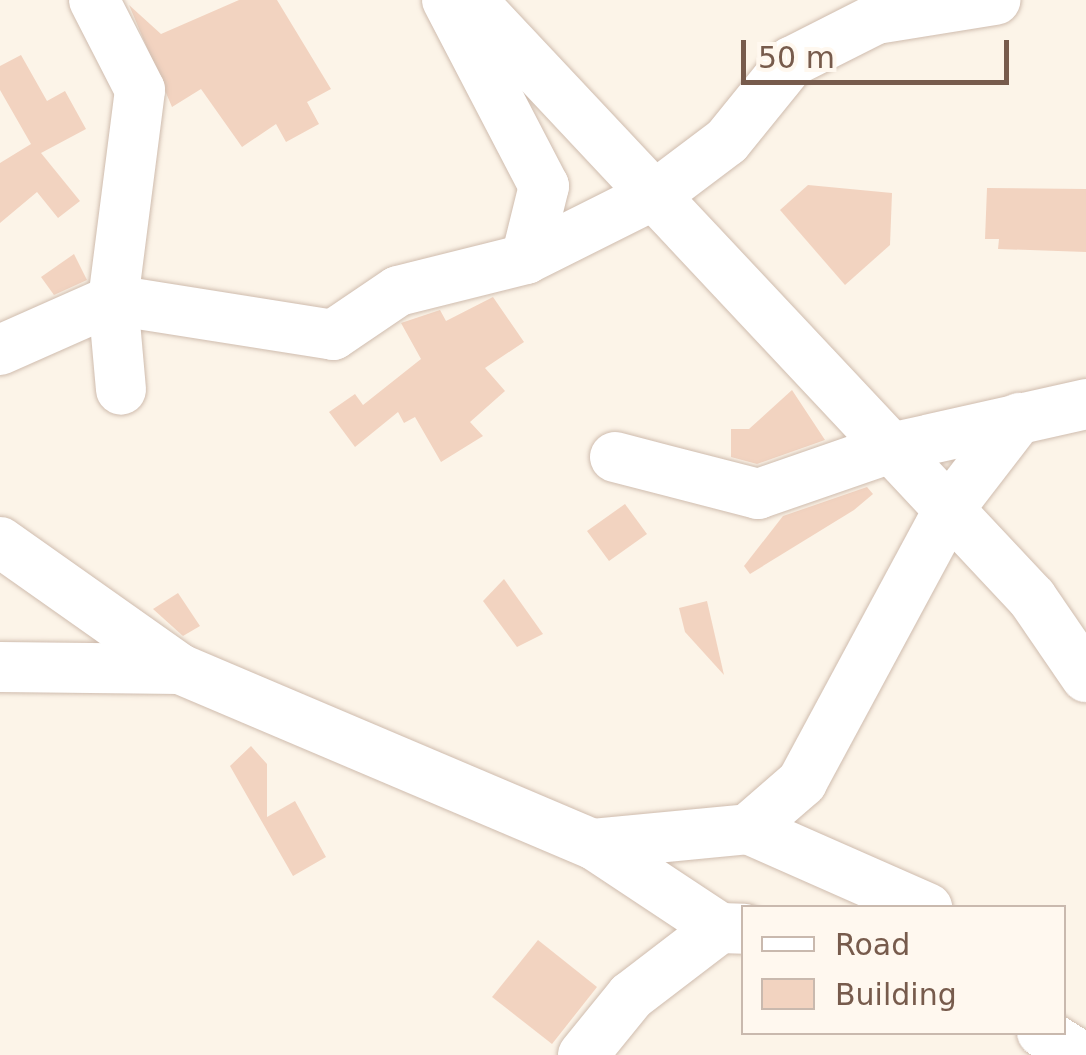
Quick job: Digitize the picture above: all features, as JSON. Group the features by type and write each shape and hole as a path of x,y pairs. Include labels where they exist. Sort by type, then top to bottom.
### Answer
{"street":[{"path":"94,0 140,90 114,300 121,390"},
{"path":"830,0 876,19"},
{"path":"0,350 114,300 332,335 398,291 526,259 658,193 727,140 791,62 876,19 995,0"},
{"path":"470,2 544,186 526,259"},
{"path":"470,2 658,193 1032,598 1086,677"},
{"path":"615,457 758,494 891,448 1086,404"},
{"path":"748,829 802,782 949,509 1018,418"},
{"path":"0,542 180,669 593,844 732,928 631,996 582,1055"},
{"path":"1032,598 1086,612"},
{"path":"0,666 180,669"},
{"path":"593,844 748,829 920,905"},
{"path":"1047,1035 1079,1055"},
{"path":"1059,1035 1079,1055"}],"building":[{"path":"239,0 277,0 331,89 307,102 319,124 286,142 276,124 242,147 201,89 172,107 129,5 161,34"},
{"path":"21,55 47,101 65,91 86,129 41,153 80,201 58,218 37,192 0,223 0,163 31,144 0,90 0,66"},
{"path":"808,185 892,193 890,245 845,285 780,210"},
{"path":"987,188 1086,189 1086,252 998,249 999,239 985,239"},
{"path":"74,254 87,280 54,295 41,277"},
{"path":"493,297 524,342 485,368 505,391 470,422 483,436 441,462 415,417 404,423 398,412 355,447 329,412 355,394 363,405 421,359 401,323 440,310 446,321"},
{"path":"792,390 825,440 757,464 731,457 731,429 749,429"},
{"path":"867,487 873,494 854,510 750,574 744,566 783,516"},
{"path":"625,504 647,534 609,561 587,531"},
{"path":"504,579 543,634 517,647 483,601"},
{"path":"178,593 200,626 183,636 153,609"},
{"path":"707,601 724,675 685,632 679,608"},
{"path":"251,746 267,764 267,817 295,801 326,857 293,876 230,766"},
{"path":"538,940 597,987 552,1044 492,997"}]}
